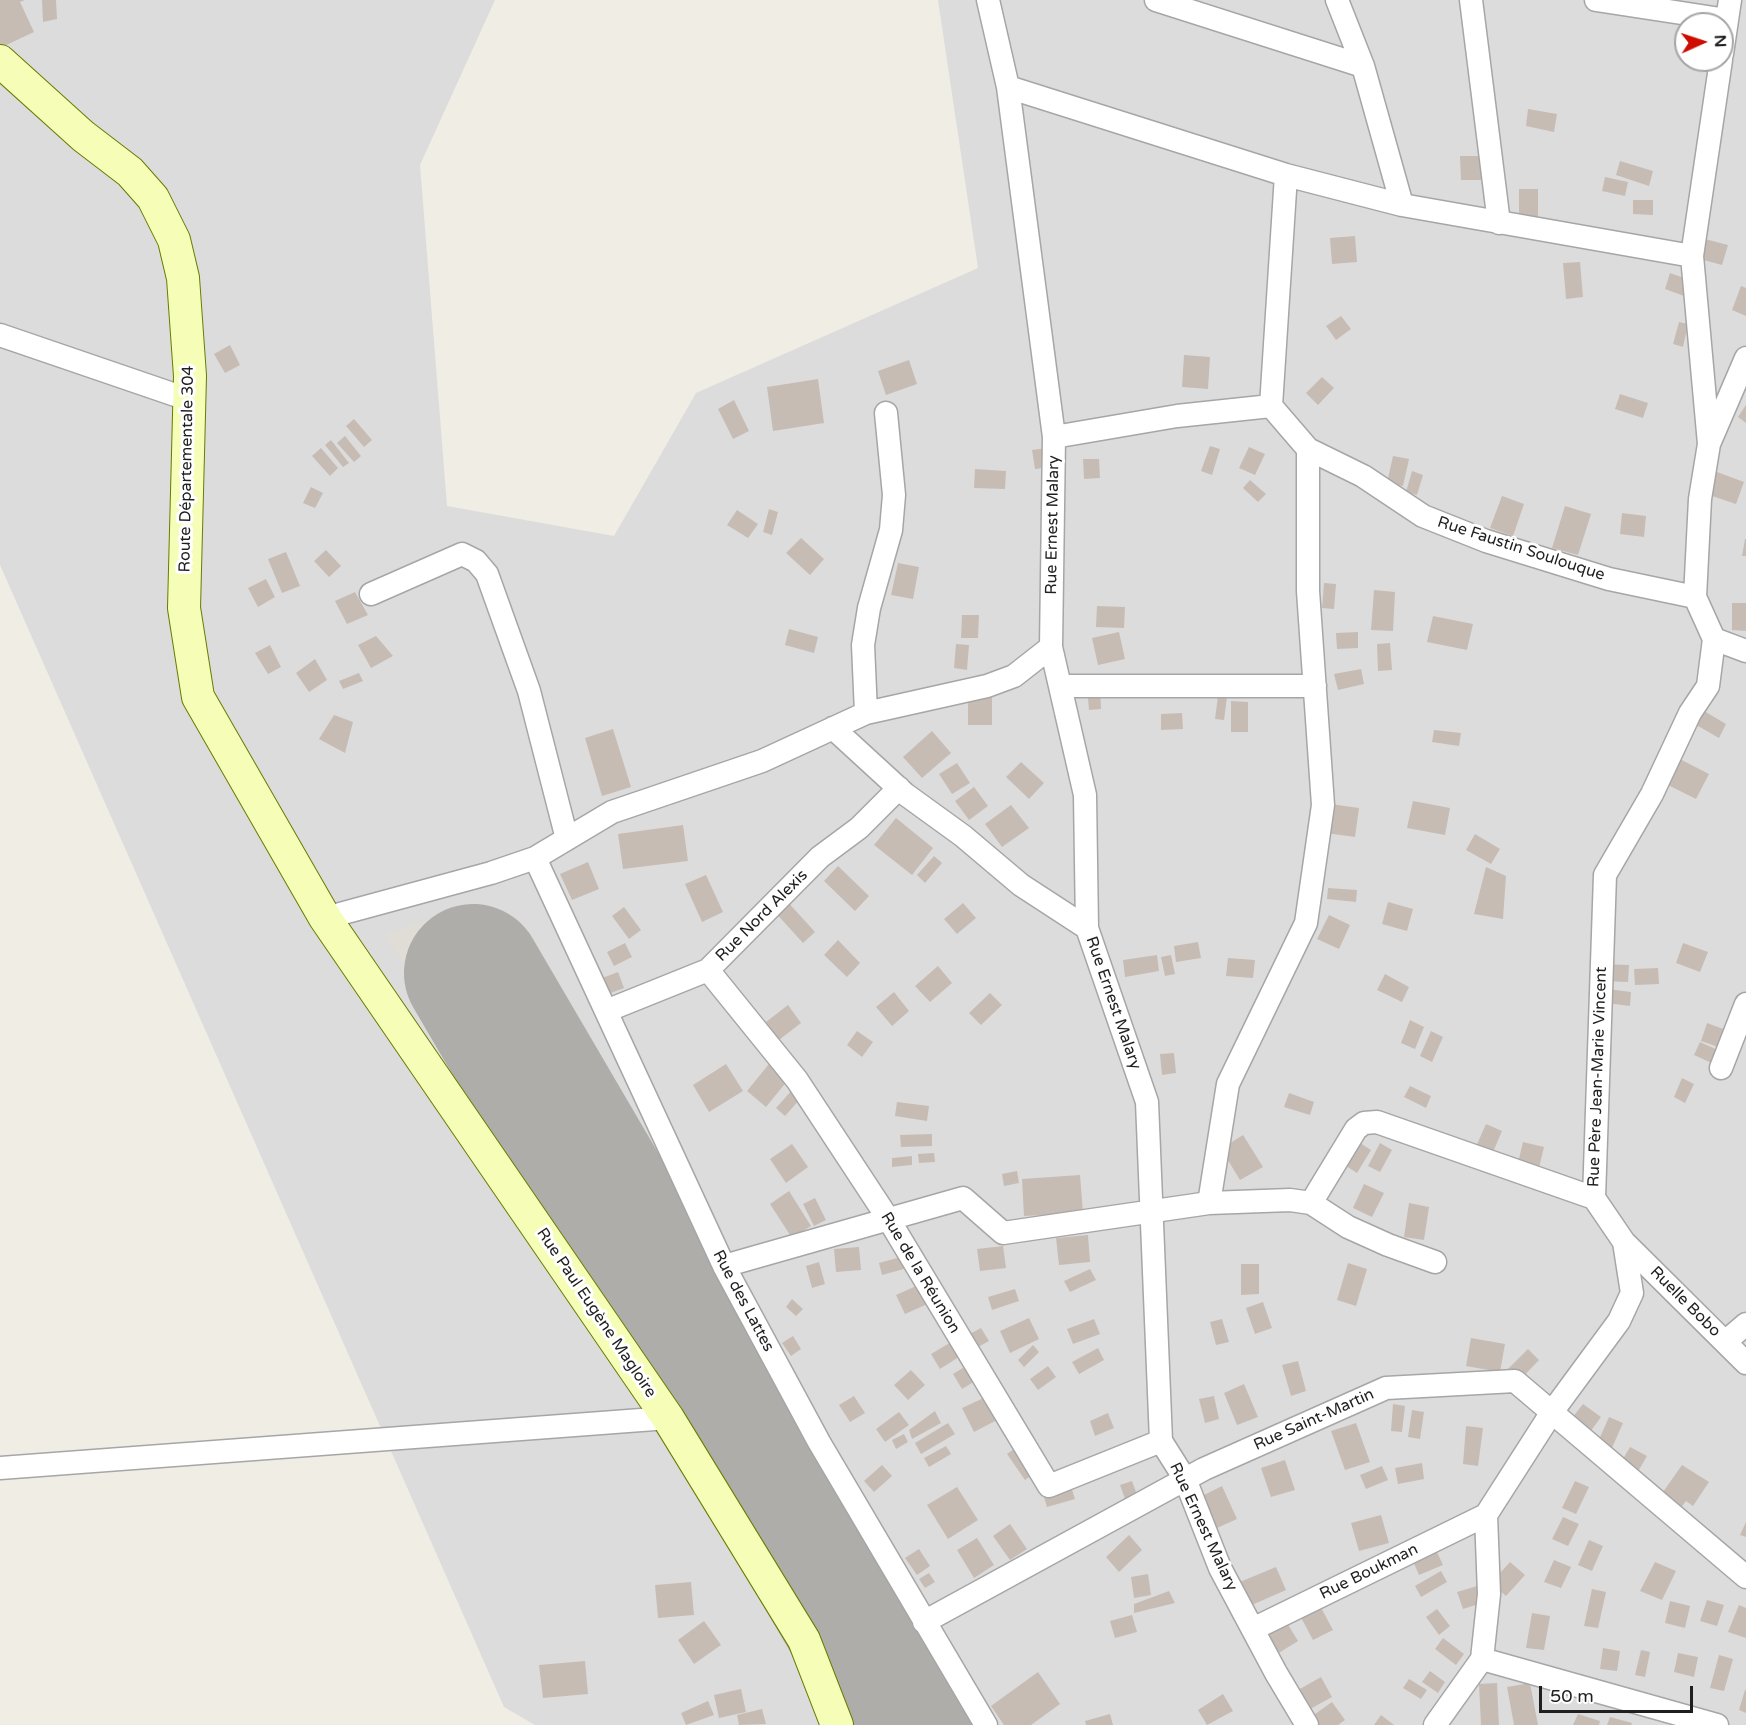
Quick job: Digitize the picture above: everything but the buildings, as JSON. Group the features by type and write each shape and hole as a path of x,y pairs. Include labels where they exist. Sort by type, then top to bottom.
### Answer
{"main road":[{"name":"Route Départementale 304","path":"0,61 83,136 130,172 153,198 174,240 183,278 190,376 184,608 198,697 325,918"},
{"name":"Rue Paul Eugène Magloire","path":"325,918 668,1418 804,1640 837,1725"}],"street":[{"name":"Rue Ernest Malary","path":"988,0 1008,87 1054,437 1051,647 1085,795 1087,928 1147,1102 1161,1441 1185,1479 1220,1568 1307,1725"},
{"path":"1156,0 1364,66"},
{"path":"1337,0 1364,66 1402,205"},
{"path":"1471,0 1499,223"},
{"path":"1596,0 1728,10"},
{"path":"1709,444 1692,256 1719,72"},
{"path":"1008,87 1286,175 1402,205 1692,256"},
{"path":"1054,437 1177,416 1271,406 1286,175"},
{"path":"0,335 189,400"},
{"path":"1746,358 1709,444 1700,499 1695,597 1714,639 1746,651"},
{"name":"Rue Faustin Soulouque","path":"1271,406 1308,449 1363,476 1423,516 1486,541 1609,579 1695,597"},
{"path":"866,712 863,645 869,608 891,530 894,495 886,413"},
{"path":"1209,1203 1228,1084 1306,923 1323,806 1308,591 1308,449"},
{"path":"371,594 462,554 476,561 488,574 530,691 567,839"},
{"name":"Rue Père Jean-Marie Vincent","path":"1486,1515 1552,1412 1618,1321 1632,1293 1624,1242 1594,1198 1605,874 1652,794 1690,713 1708,686 1714,639"},
{"path":"325,918 492,873 535,858 612,812 762,761 866,712 987,686 1014,676 1051,647"},
{"path":"1060,686 1315,686"},
{"path":"833,728 899,788 963,836 1021,885 1087,928"},
{"name":"Rue Nord Alexis","path":"606,1011 708,970 820,858 859,828 899,788"},
{"name":"Rue des Lattes","path":"535,858 724,1266 819,1442 986,1725"},
{"name":"Rue de la Réunion","path":"708,970 796,1080 889,1220 1048,1486 1161,1441"},
{"path":"1721,1068 1746,1004"},
{"path":"1311,1203 1356,1129 1364,1123 1377,1122 1594,1198"},
{"path":"724,1266 963,1198 1003,1233 1209,1203 1290,1200 1311,1203 1348,1227 1435,1262"},
{"name":"Ruelle Bobo","path":"1624,1242 1746,1363"},
{"path":"1725,1342 1746,1324"},
{"name":"Rue Saint-Martin","path":"924,1622 1185,1479 1386,1388 1515,1381 1746,1577"},
{"path":"0,1468 668,1418"},
{"path":"1435,1725 1482,1659 1489,1594 1486,1515"},
{"name":"Rue Boukman","path":"1253,1629 1486,1515"},
{"path":"1482,1659 1717,1725"}],"shaded area":[{"path":"0,0 495,0 420,165 447,506 614,536 696,393 978,268 938,0 1746,0 1746,1725 535,1725 504,1707 0,565"},
{"path":"485,903 969,1725 865,1725 864,1717 834,1649 385,934"}],"runway":[{"path":"473,973 913,1725"}]}
